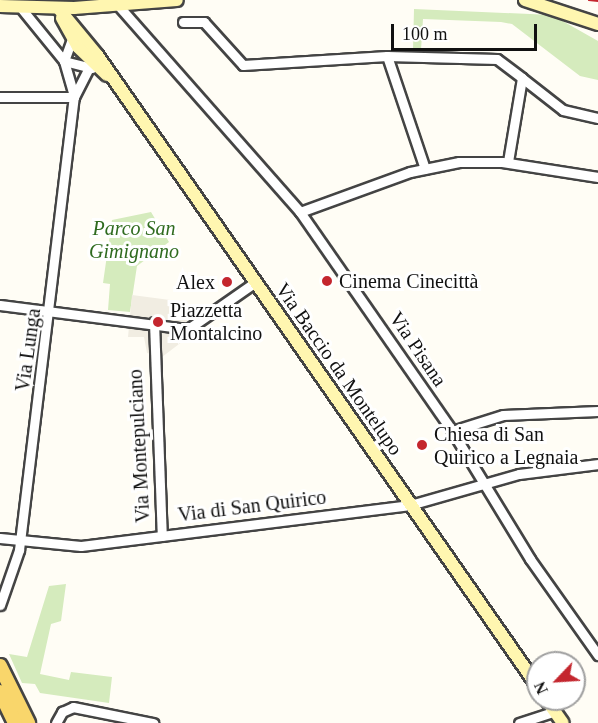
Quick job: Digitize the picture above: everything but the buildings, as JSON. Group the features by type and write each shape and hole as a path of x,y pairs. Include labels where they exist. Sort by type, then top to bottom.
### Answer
{"main road":[{"path":"0,666 28,723"},
{"path":"0,692 15,723"}],"street":[{"path":"0,6 21,8 91,6 115,1 177,0"},
{"path":"525,0 594,23"},
{"path":"577,0 594,23"},
{"name":"Via Pisana","path":"115,1 300,213 452,431 487,484 530,559 598,655"},
{"name":"Via Baccio da Montelupo","path":"57,6 98,71 254,283 526,670"},
{"path":"64,61 91,6"},
{"path":"21,8 64,61 98,71"},
{"path":"183,22 204,22 243,66 387,56 485,55 522,78 563,110 598,118"},
{"path":"387,56 426,169"},
{"name":"Via Lunga","path":"0,605 20,541 52,311 74,97 64,61"},
{"name":"Via Lunga","path":"74,97 98,71"},
{"path":"508,162 522,78"},
{"path":"0,97 74,97"},
{"path":"300,213 426,169 508,162 598,177"},
{"path":"0,305 154,322 188,329 254,283"},
{"name":"Via Montepulciano","path":"154,322 153,354 162,536"},
{"path":"452,431 503,414 598,411"},
{"name":"Via di San Quirico","path":"0,538 73,547 410,506 531,471 598,464"},
{"path":"56,723 67,709 153,723"},
{"path":"519,723 555,711 563,723"}],"green space":[{"path":"414,9 552,15 598,41 598,80 580,76 512,24 501,22 423,19 421,50 413,50"},
{"name":"Parco San Gimignano","path":"151,212 169,242 137,266 130,312 108,310 110,284 103,283 112,220"},
{"path":"66,584 61,621 51,624 40,674 69,680 71,672 112,677 109,703 40,693 35,684 22,683 9,654 27,657 49,586"}],"shaded area":[{"name":"Piazzetta Montalcino","path":"132,295 170,300 169,313 188,315 187,338 162,357 147,353 144,337 128,337"}],"tram line":[{"path":"589,0 598,1"}],"place":[{"name":"Cinema Cinecittà","path":"327,281"},
{"name":"Alex","path":"227,282"},
{"name":"Piazzetta Montalcino","path":"158,322"},
{"name":"Chiesa di San Quirico a Legnaia","path":"422,445"}]}
